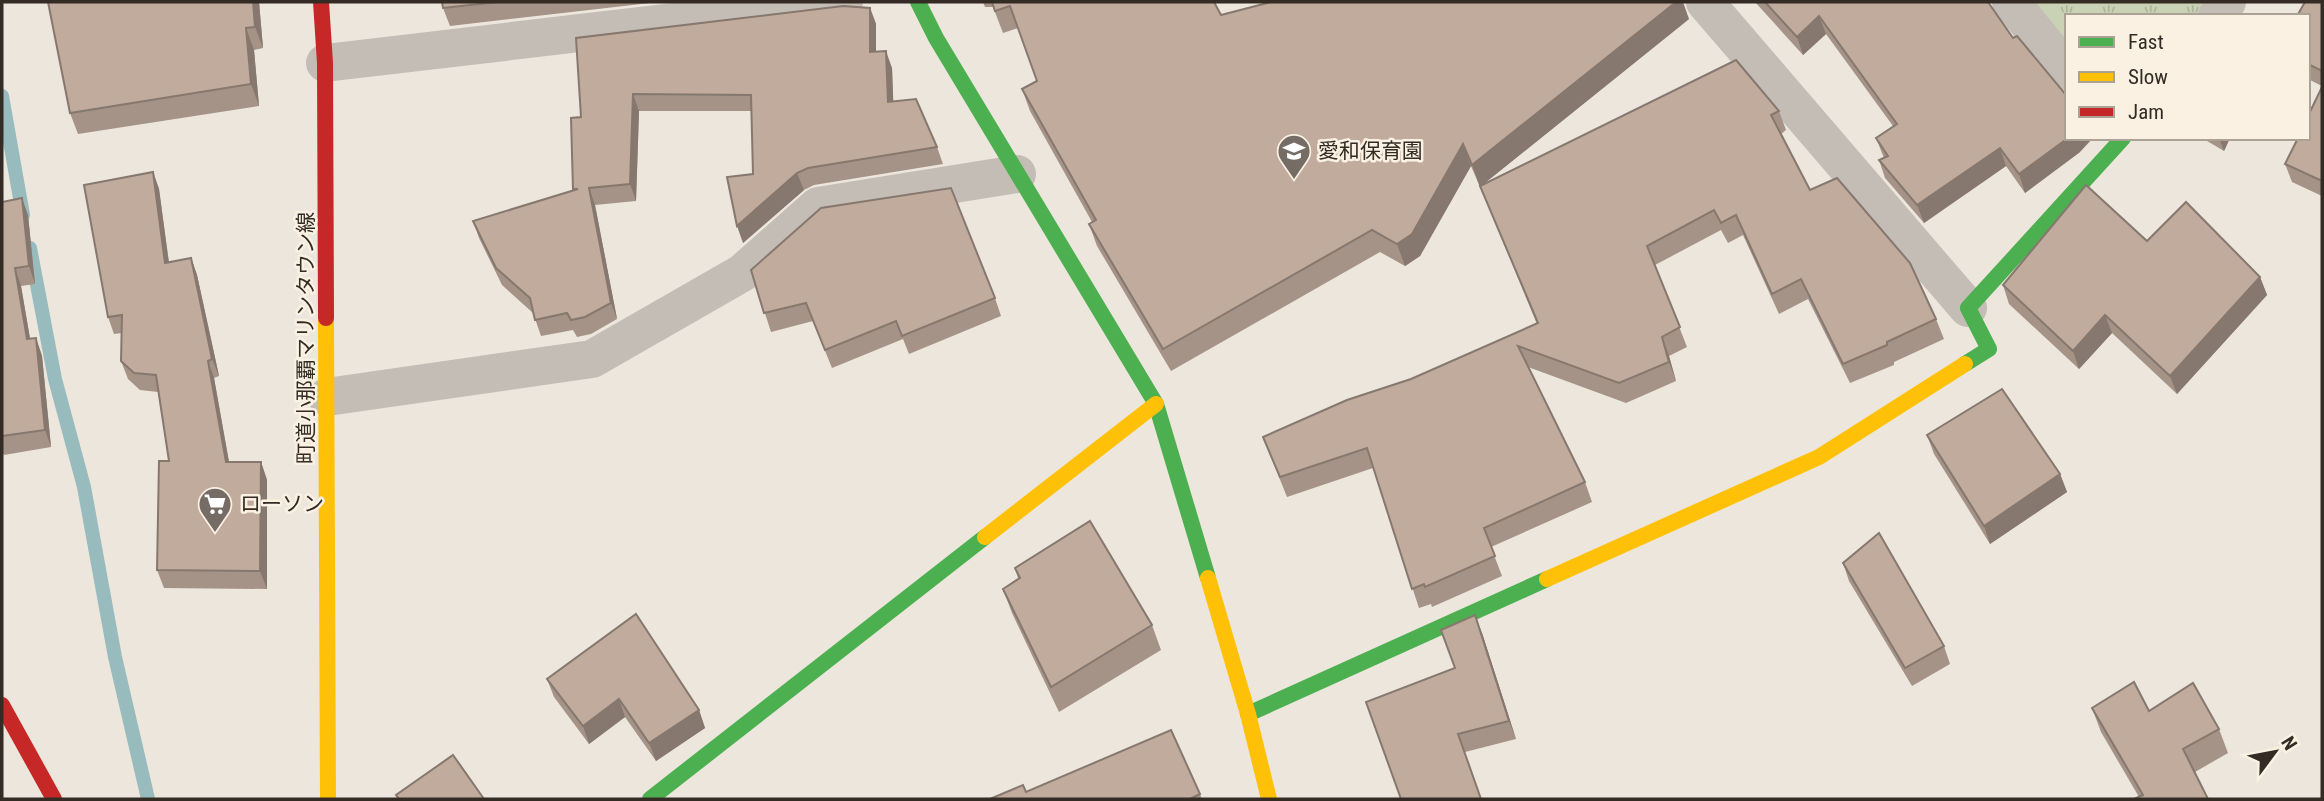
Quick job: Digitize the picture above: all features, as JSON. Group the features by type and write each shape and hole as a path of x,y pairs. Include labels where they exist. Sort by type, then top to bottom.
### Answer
{"street":[{"name":"町道小那覇マリンタウン線","path":"321,2 325,63 328,799"},
{"path":"325,63 844,2"},
{"path":"918,2 936,38 1156,404 1248,714 1269,799"},
{"path":"1248,714 1819,457 1989,349 1968,308 1705,2"},
{"path":"2011,2 2065,69"},
{"path":"1968,308 2121,140"},
{"path":"327,397 592,359 742,273 818,206 1017,174"},
{"path":"650,799 1156,404"},
{"path":"2,705 54,799"}],"green space":[{"path":"2028,2 2209,2 2200,14 2065,14 2065,48"}],"building":[{"path":"48,2 253,2 255,27 246,28 251,84 70,113"},
{"path":"442,2 498,2 443,8"},
{"path":"992,2 1214,2 1221,15 1271,2 1676,2 1472,165 1463,144 1412,234 1397,244 1372,230 1163,349 1089,224 1096,220 1022,89 1037,81 1010,6 995,11"},
{"path":"1765,2 1988,2 2013,38 2017,36 2065,94 2065,140 2019,174 2000,148 1917,205 1879,160 1888,156 1876,138 1897,124 1819,16 1797,37"},
{"path":"2305,2 2322,2 2322,71 2310,65 2310,14 2298,14"},
{"path":"843,6 870,8 870,52 886,51 888,102 916,99 937,147 808,168 797,173 737,226 727,177 753,174 751,95 633,94 630,184 589,188 611,303 585,317 571,320 567,313 535,320 530,298 496,268 473,221 578,189 573,189 571,118 581,117 576,38"},
{"path":"1736,60 1779,111 1771,115 1810,190 1837,178 1910,263 1936,319 1843,364 1801,279 1772,294 1736,215 1721,223 1714,210 1647,246 1680,327 1662,337 1669,362 1619,383 1518,346 1585,482 1484,528 1495,556 1425,587 1424,584 1412,589 1367,448 1280,477 1263,437 1347,400 1411,379 1538,323 1480,186"},
{"path":"2322,87 2322,181 2285,164 2297,140 2310,140 2310,112"},
{"path":"153,172 165,263 191,258 212,359 208,361 226,462 261,462 260,571 157,570 159,461 169,461 156,375 134,373 121,361 122,315 108,317 84,185"},
{"path":"2086,185 2147,241 2186,202 2260,277 2170,376 2105,315 2073,351 2003,285"},
{"path":"951,188 995,298 902,336 896,321 825,350 806,303 764,313 751,270 821,208"},
{"path":"22,198 29,266 15,268 27,339 36,338 45,430 2,436 2,202"},
{"path":"2002,389 2060,474 1984,526 1927,435"},
{"path":"1090,521 1152,625 1051,687 1003,589 1020,578 1015,568"},
{"path":"1879,533 1944,646 1905,668 1843,563"},
{"path":"636,614 699,710 649,743 619,699 583,726 547,679"},
{"path":"1475,615 1509,721 1458,734 1481,799 1401,799 1366,702 1455,668 1441,630"},
{"path":"2134,682 2149,711 2193,683 2219,729 2183,749 2208,799 2134,799 2143,795 2092,708"},
{"path":"1171,730 1200,794 1190,799 990,799 1023,785 1026,792"},
{"path":"453,755 484,799 399,799 396,795"}],"waterway":[{"path":"2,96 23,215"},
{"path":"30,248 55,379 84,487 115,657 148,799"}],"traffic: fast":[{"path":"918,2 936,38 1156,404 1208,578"},
{"path":"1965,364 1989,349 1968,308 2121,140"},
{"path":"650,799 985,537"},
{"path":"1248,714 1547,579"}],"traffic: slow":[{"path":"326,318 328,799"},
{"path":"1547,579 1819,457 1965,364"},
{"path":"985,537 1156,404"},
{"path":"1208,578 1248,714 1269,799"}],"traffic: jam":[{"path":"321,2 325,63 326,318"},
{"path":"2,705 54,799"}],"place":[{"name":"愛和保育園","path":"1294,181"},
{"name":"ローソン","path":"215,534"}]}
